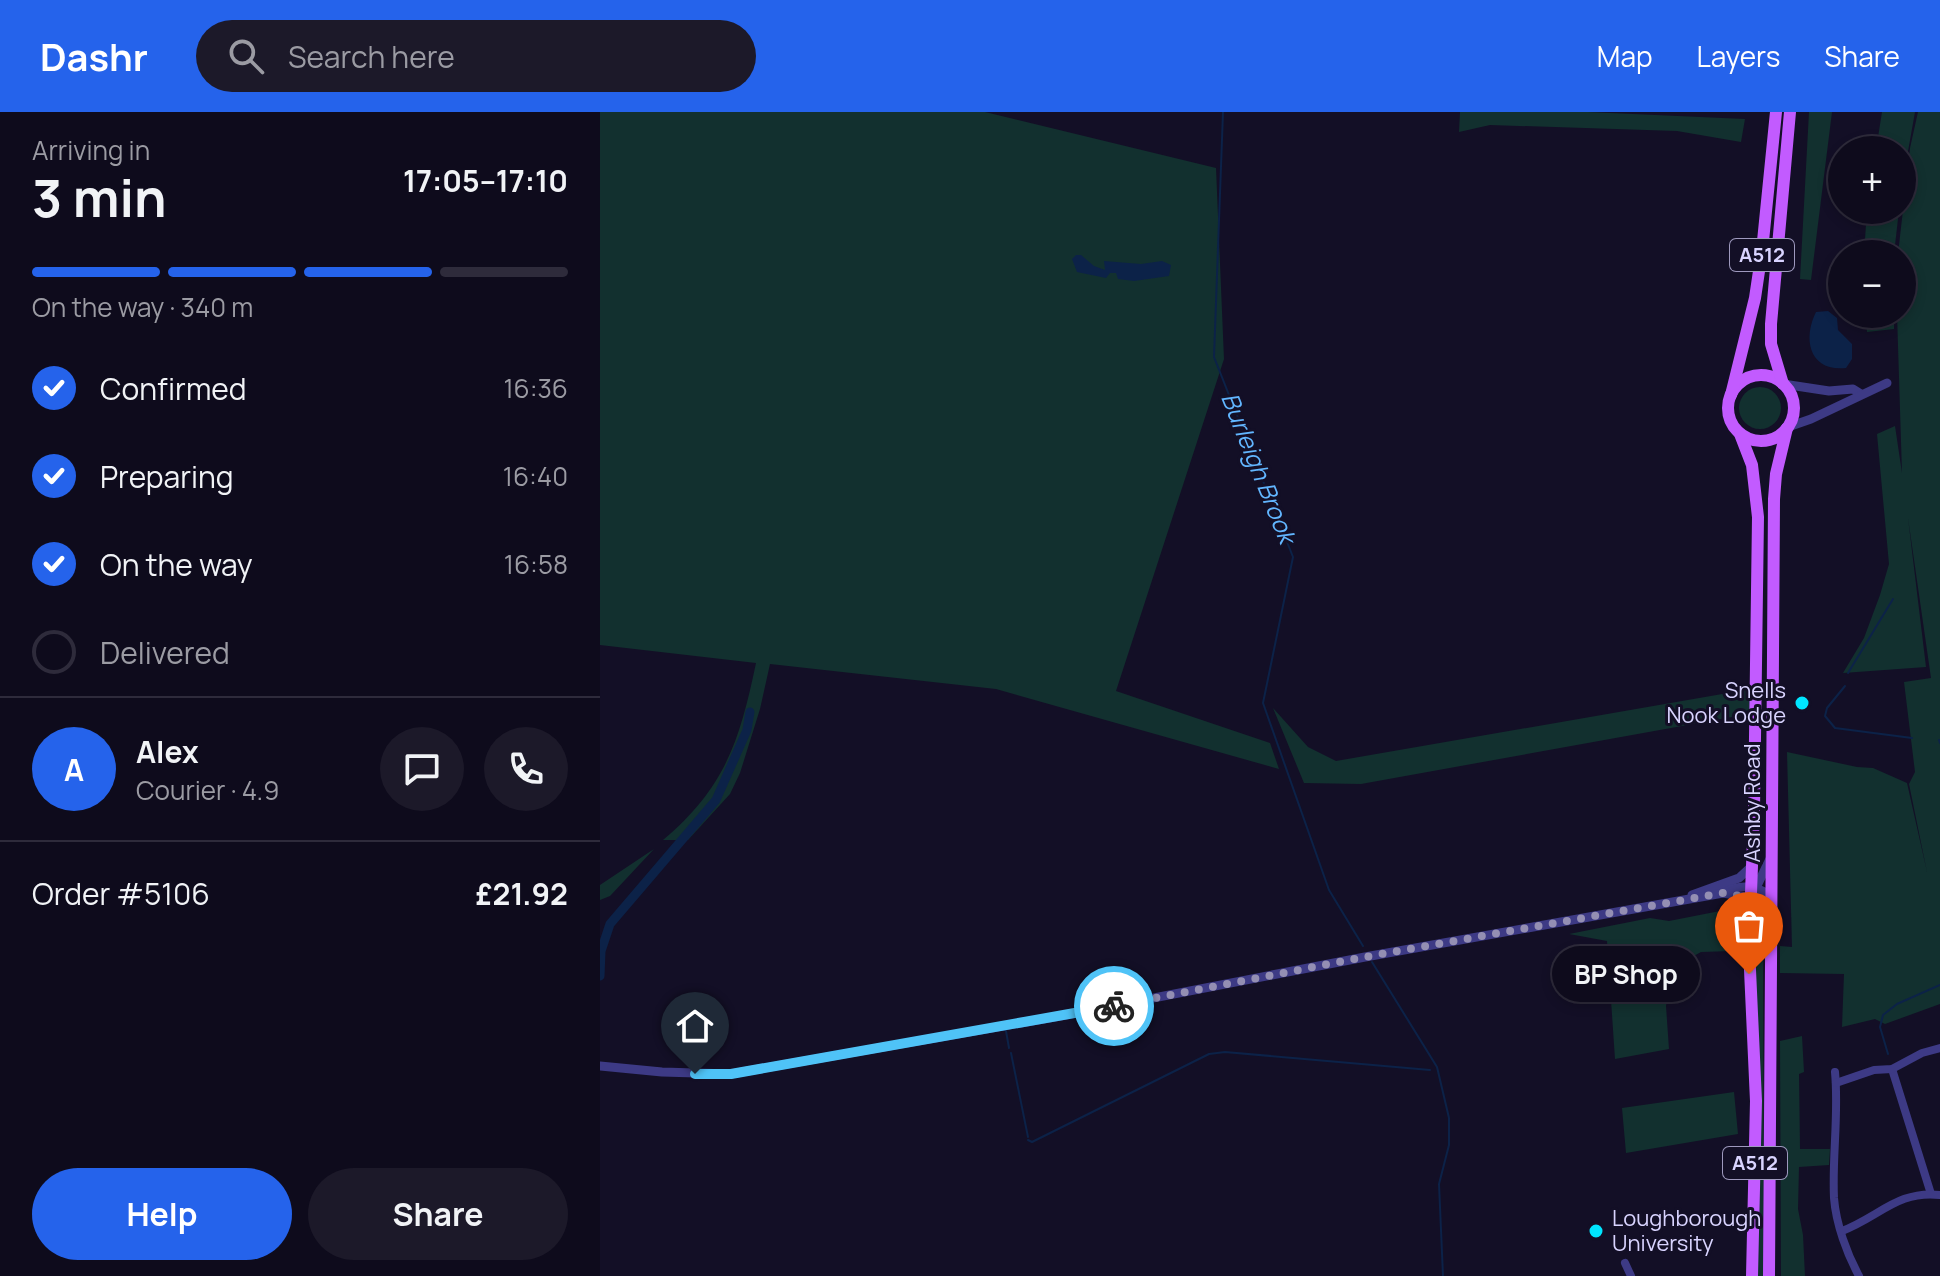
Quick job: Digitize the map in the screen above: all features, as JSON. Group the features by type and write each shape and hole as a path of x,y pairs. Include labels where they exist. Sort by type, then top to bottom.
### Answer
{"main road":[{"name":"A512","path":"1731,395 1749,325 1760,263 1776,112"},
{"name":"A512","path":"1783,384 1771,344 1771,324 1790,112"},
{"path":"1767,376 1783,384 1791,395 1793,408 1787,428 1777,437 1764,441 1740,434 1729,415 1731,395 1750,377 1767,376"},
{"name":"Ashby Road","path":"1769,1276 1774,499 1787,428"},
{"name":"Ashby Road","path":"1740,434 1752,465 1758,503 1750,999 1756,1101 1752,1276"}],"street":[{"path":"1787,428 1887,383"},
{"path":"1783,384 1829,391 1853,389 1861,394"},
{"path":"1753,891 1771,856"},
{"path":"1686,899 1700,890 1739,878 1752,866"},
{"path":"600,1066 731,1074 1051,1018 1686,899 1753,891 1771,896"},
{"path":"1836,1083 1865,1072 1892,1069 1922,1053 1937,1052"},
{"path":"1842,1231 1863,1223 1896,1200 1936,1194 1892,1069"},
{"path":"1835,1072 1838,1121 1834,1200 1859,1276"},
{"path":"1625,1263 1631,1276"}],"green space":[{"path":"600,112 985,112 1216,168 1224,359 1116,691 1270,743 1279,769 996,689 770,664 760,709 740,773 730,794 688,840 663,840 701,801 727,761 743,716 756,663 600,645"},
{"path":"1460,112 1588,112 1745,119 1741,142 1677,131 1490,125 1459,132"},
{"path":"1809,112 1832,112 1811,280 1800,279"},
{"path":"1882,112 1915,112 1911,136 1878,136"},
{"path":"1918,112 1940,112 1940,1004 1885,1024 1875,1019 1842,1027 1844,974 1780,973 1780,946 1792,947 1787,752 1873,768 1907,783 1927,872 1909,784 1915,772 1904,682 1931,678 1908,518 1926,667 1843,673 1864,638 1889,564 1877,434 1895,426 1902,473 1897,328 1916,328 1916,240 1900,240 1901,224 1916,224 1916,136 1913,136"},
{"path":"1866,224 1897,224 1896,240 1865,240"},
{"path":"1867,328 1894,328 1894,329 1867,332"},
{"path":"1760,387 1775,393 1781,408 1775,423 1760,429 1745,423 1739,408 1745,393"},
{"path":"1751,689 1752,717 1748,721 1743,715 1361,784 1304,783 1273,708 1308,747 1336,761"},
{"path":"654,849 610,896 600,900 600,885"},
{"path":"1725,910 1736,917 1739,934 1732,951 1701,952 1672,968 1666,1006 1669,1049 1615,1059 1607,941 1569,934 1650,918 1669,921"},
{"path":"1761,917 1764,1276 1758,1276 1755,920"},
{"path":"1802,1036 1804,1072 1799,1074 1800,1149 1830,1149 1829,1165 1799,1167 1798,1209 1805,1276 1781,1276 1780,1041"},
{"path":"1734,1092 1738,1134 1626,1153 1622,1108"}],"water":[{"path":"1076,255 1105,270 1104,261 1141,264 1162,261 1171,265 1169,276 1134,281 1118,279 1116,273 1110,273 1106,278 1077,272 1072,259"},
{"path":"1828,311 1828,328 1838,328 1852,344 1852,359 1846,368 1824,365 1812,352 1810,333 1816,312"}],"waterway":[{"name":"Burleigh Brook","path":"1223,112 1214,357 1293,557 1263,703 1329,890 1363,946"},
{"path":"1848,673 1893,599"},
{"path":"1845,686 1827,708 1825,716 1835,728 1912,738"},
{"path":"600,976 601,951 610,924 716,800 747,730 750,712"},
{"name":"Burleigh Brook","path":"1372,962 1437,1067 1449,1118 1449,1145 1439,1184 1443,1276"},
{"path":"1888,1054 1880,1027 1883,1015 1897,1004 1940,985"},
{"path":"1006,1031 1009,1048"},
{"path":"1028,1140 1032,1142 1209,1054 1225,1052 1430,1070"},
{"path":"1011,1053 1028,1137"}],"way so far":[{"path":"1114,1006 1723,893 1751,898 1749,974"}],"place":[{"name":"Snells Nook Lodge","path":"1802,703"},
{"name":"BP Shop","path":"1749,974"},
{"name":"Loughborough University","path":"1596,1231"}],"route":[{"path":"695,1074 731,1074 1114,1006"}]}
